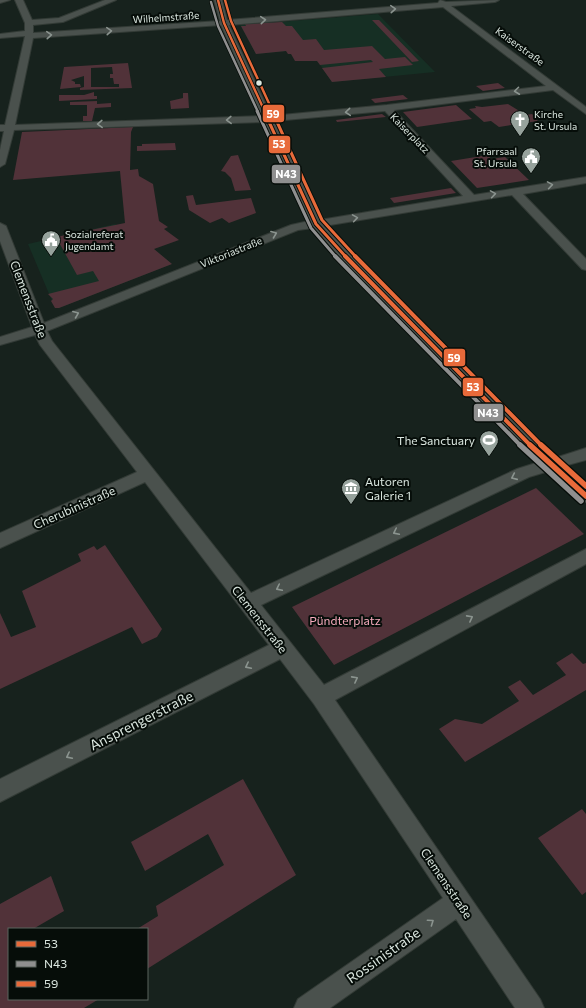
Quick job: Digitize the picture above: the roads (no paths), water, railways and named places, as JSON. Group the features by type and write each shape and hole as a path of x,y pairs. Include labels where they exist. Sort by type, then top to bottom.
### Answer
{"street":[{"path":"0,1 6,0"},
{"path":"0,164 5,150 5,128 29,35 29,23 19,0"},
{"path":"29,23 60,20 112,0"},
{"path":"218,0 224,23 316,224 333,244 551,464 586,496"},
{"name":"Wilhelmstraße","path":"0,36 224,23 442,3 495,0"},
{"name":"Kaiserstraße","path":"442,3 556,87 586,111"},
{"name":"Kaiserplatz","path":"387,108 556,87"},
{"path":"5,128 268,118 387,108"},
{"name":"Kaiserplatz","path":"387,108 472,198"},
{"path":"472,198 586,180"},
{"path":"514,191 586,266"},
{"name":"Viktoriastraße","path":"0,341 40,329 280,232 316,224 472,198"},
{"name":"Clemensstraße","path":"0,226 28,293 45,342 321,697 531,1008"},
{"path":"248,603 523,473 586,454"},
{"name":"Cherubinistraße","path":"0,540 147,474"},
{"path":"321,697 586,556"},
{"name":"Ansprengerstraße","path":"0,791 283,648"},
{"name":"Rossinistraße","path":"307,1008 459,902"}],"place":[{"name":"Kirche St. Ursula","path":"520,137"},
{"name":"Pfarrsaal St. Ursula","path":"531,174"},
{"name":"Sozialreferat Jugendamt","path":"51,257"},
{"name":"The Sanctuary","path":"489,457"},
{"name":"Autoren Galerie 1","path":"351,505"}],"park label":[{"name":"Pündterplatz","path":"345,620"}]}
